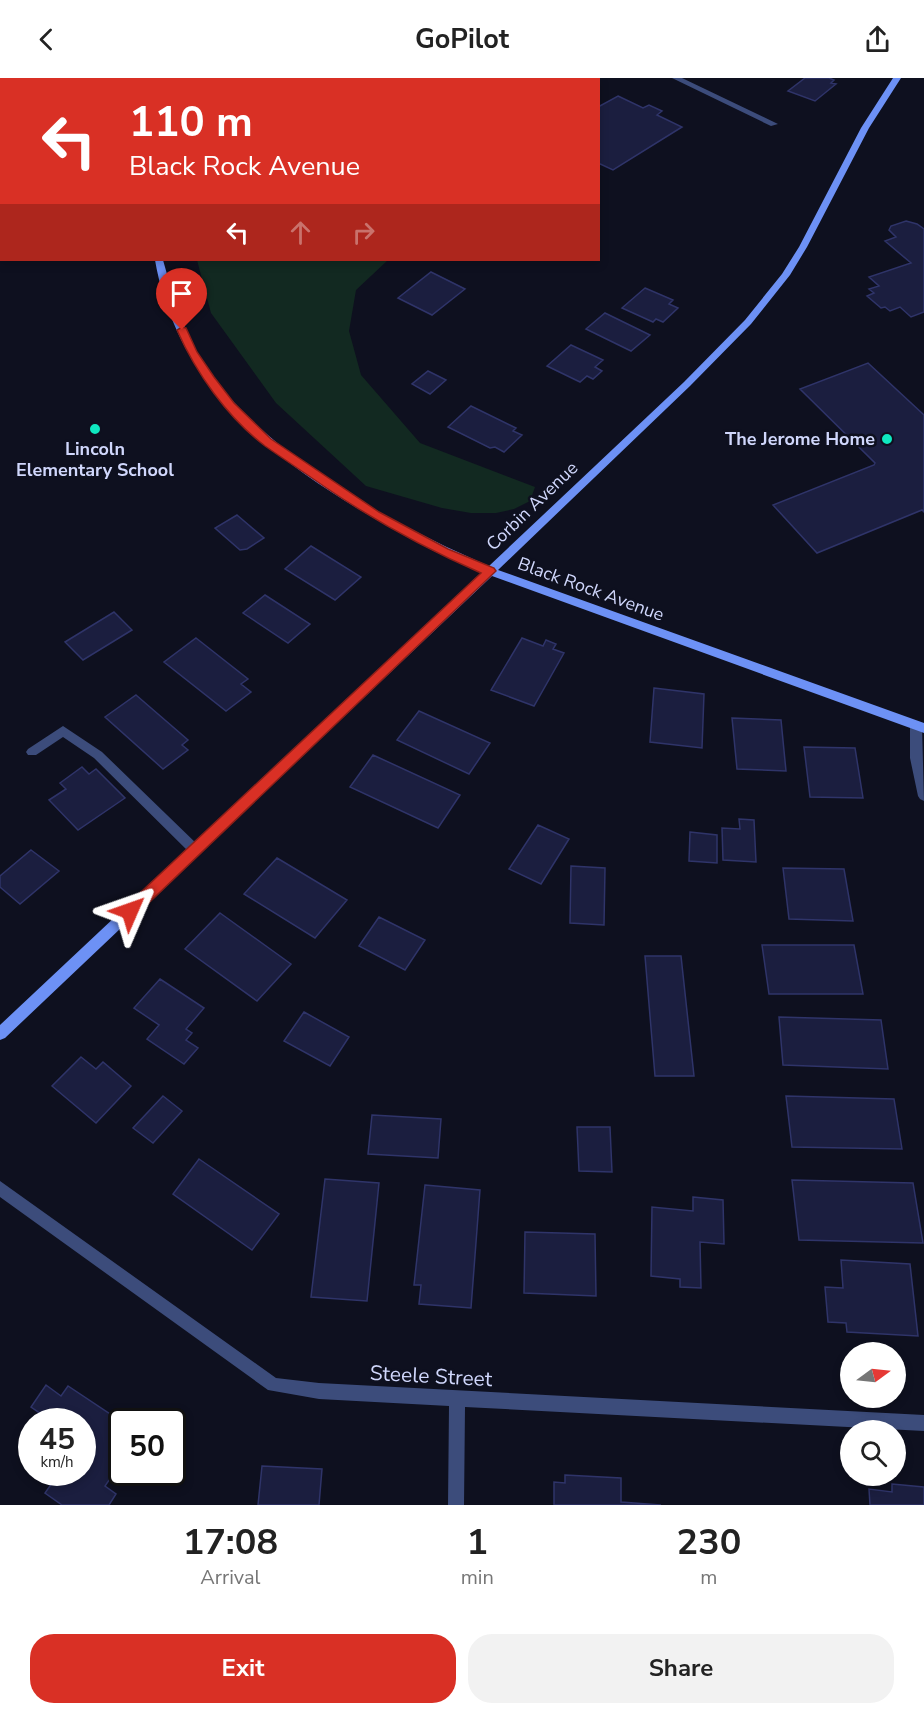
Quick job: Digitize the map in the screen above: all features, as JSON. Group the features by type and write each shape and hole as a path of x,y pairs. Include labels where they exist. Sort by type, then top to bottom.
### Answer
{"main road":[{"name":"Corbin Avenue","path":"0,1034 718,353 766,301 802,247 865,128 897,78"},
{"name":"Black Rock Avenue","path":"159,261 172,309 192,352 230,406 267,441 375,515 424,543 490,571 920,727"}],"street":[{"path":"676,78 774,124"},
{"path":"920,727 916,758 924,796"},
{"path":"32,752 63,731 98,755 195,850"},
{"name":"Steele Street","path":"0,1188 273,1385 319,1391 924,1423"},
{"path":"456,1505 457,1398"}],"green space":[{"path":"197,261 387,261 356,290 349,331 361,375 420,443 535,487 530,501 514,509 496,513 471,513 442,508 366,486 276,403 211,313"}],"building":[{"path":"805,78 829,78 834,80 831,83 836,84 815,101 788,91"},
{"path":"618,96 643,108 649,105 662,111 657,115 682,127 613,170 600,164 600,106"},
{"path":"906,221 924,229 924,312 911,317 900,307 890,311 885,307 881,308 867,296 874,293 869,289 879,286 869,277 911,263 885,241 896,237 889,230 891,226"},
{"path":"431,272 465,289 432,315 398,298"},
{"path":"645,288 673,300 669,304 678,308 663,322 656,319 653,322 622,308"},
{"path":"605,313 650,335 631,351 586,329"},
{"path":"571,345 603,360 595,367 602,371 593,379 587,376 580,382 547,366"},
{"name":"The Jerome Home","path":"868,363 924,415 924,512 922,510 817,553 773,505 875,463 800,389"},
{"path":"428,371 446,380 430,394 412,384"},
{"path":"471,406 516,428 513,431 522,435 504,452 495,447 490,448 448,427"},
{"path":"237,515 264,538 247,549 240,550 215,528"},
{"path":"311,546 361,577 335,600 285,569"},
{"path":"265,595 310,624 288,643 243,613"},
{"path":"114,612 132,630 83,660 65,642"},
{"path":"196,638 248,679 241,684 251,692 226,711 164,662"},
{"path":"522,638 543,646 546,640 556,644 553,649 564,653 534,706 491,690"},
{"path":"654,688 704,694 702,748 650,742"},
{"path":"136,695 188,740 182,745 188,750 163,769 105,717"},
{"path":"419,711 490,743 469,774 397,740"},
{"path":"732,718 781,720 786,771 737,769"},
{"path":"804,747 855,748 863,798 810,797"},
{"path":"373,755 460,795 438,828 350,787"},
{"path":"82,767 89,774 96,769 125,798 78,830 49,800 66,789 60,783"},
{"path":"739,819 754,820 756,862 723,860 722,828 740,829"},
{"path":"538,825 569,839 541,884 509,869"},
{"path":"690,832 717,835 717,863 689,861"},
{"path":"31,850 59,871 20,904 0,887 0,876"},
{"path":"277,858 347,900 315,938 244,894"},
{"path":"571,866 605,868 604,925 570,923"},
{"path":"783,868 844,869 853,921 789,919"},
{"path":"220,913 291,964 257,1001 185,949"},
{"path":"379,917 425,940 405,970 359,946"},
{"path":"762,945 854,945 863,994 769,994"},
{"path":"645,956 681,956 694,1076 655,1076"},
{"path":"160,979 204,1008 186,1029 192,1033 186,1040 198,1048 184,1064 147,1039 159,1025 134,1008"},
{"path":"304,1012 349,1037 330,1066 284,1041"},
{"path":"779,1017 881,1020 888,1069 783,1065"},
{"path":"81,1057 96,1069 103,1062 131,1086 96,1123 52,1086"},
{"path":"163,1096 182,1111 153,1143 133,1128"},
{"path":"786,1096 894,1099 902,1149 792,1147"},
{"path":"372,1115 441,1119 438,1158 368,1154"},
{"path":"577,1127 610,1127 612,1172 579,1171"},
{"path":"199,1159 279,1214 252,1250 173,1194"},
{"path":"325,1179 379,1183 367,1301 311,1297"},
{"path":"792,1180 913,1183 923,1243 799,1240"},
{"path":"425,1185 480,1190 471,1308 419,1304 421,1285 414,1285"},
{"path":"693,1197 723,1200 724,1244 700,1242 701,1288 680,1287 680,1279 651,1276 652,1207 693,1211"},
{"path":"525,1232 595,1234 596,1296 524,1293"},
{"path":"841,1260 910,1264 918,1336 847,1332 846,1323 828,1322 825,1287 843,1288"},
{"path":"46,1385 61,1396 68,1386 108,1413 108,1482 105,1486 116,1494 109,1505 62,1505 45,1493 50,1486 96,1486 96,1408 31,1407"},
{"path":"262,1466 322,1469 319,1505 258,1505"},
{"path":"565,1475 621,1478 621,1502 661,1505 554,1505 554,1482 565,1483"},
{"path":"892,1486 924,1487 924,1505 870,1505 869,1489 892,1492"}],"place":[{"name":"Lincoln Elementary School","path":"95,429"},
{"name":"The Jerome Home","path":"887,439"}],"route":[{"path":"130,911 490,571 443,552 375,515 267,441 230,406 210,380 192,352 182,330"}]}
